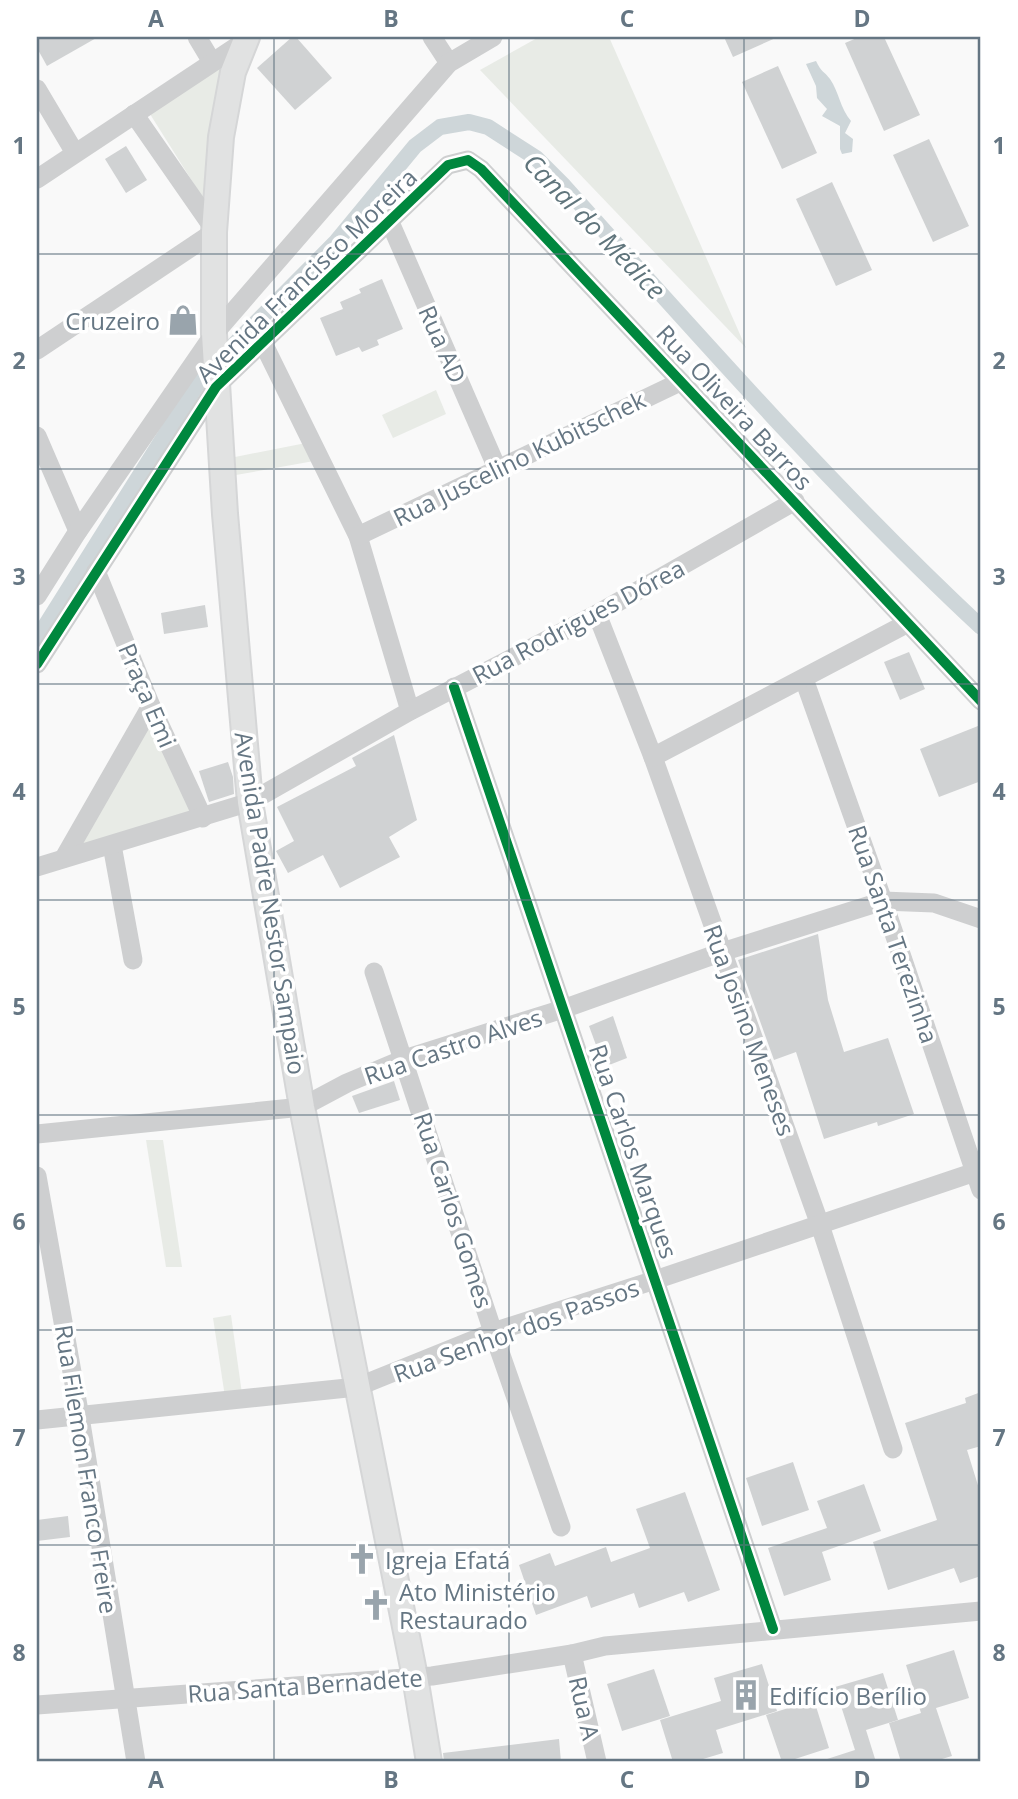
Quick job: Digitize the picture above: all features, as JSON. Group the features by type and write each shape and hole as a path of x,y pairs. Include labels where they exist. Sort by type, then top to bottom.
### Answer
{"main road":[{"name":"Avenida Padre Nestor Sampaio","path":"246,39 233,72 221,136 214,230 214,337 225,514 250,802 302,1107 415,1676 429,1762"}],"street":[{"path":"197,37 212,62"},
{"path":"432,37 449,63"},
{"name":"Avenida Francisco Moreira","path":"37,596 78,531 214,337 449,63 493,37"},
{"path":"37,179 246,39"},
{"path":"37,89 75,153"},
{"path":"37,350 214,230 134,114"},
{"name":"Rua Oliveira Barros","path":"448,165 468,160 481,169 981,701"},
{"name":"Avenida Francisco Moreira","path":"37,664 216,384 448,165"},
{"name":"Rua AD","path":"389,220 497,468"},
{"path":"262,343 358,536 410,711"},
{"name":"Rua Juscelino Kubitschek","path":"358,536 680,382"},
{"path":"37,436 78,531"},
{"name":"Rua Rodrigues Dórea","path":"37,867 250,802 454,687 597,614 795,501"},
{"name":"Praça Emi","path":"96,571 151,706 203,818"},
{"name":"Rua Josino Meneses","path":"597,614 653,757 820,1225 893,1449"},
{"path":"653,757 906,624"},
{"name":"Rua Santa Terezinha","path":"804,679 979,1177"},
{"name":"Rua Carlos Marques","path":"454,687 773,1629"},
{"path":"64,858 151,706"},
{"path":"112,845 134,960"},
{"name":"Rua Castro Alves","path":"37,1134 302,1107 347,1083 404,1059 563,1009 722,953 883,901 934,903 981,919"},
{"name":"Rua Carlos Gomes","path":"374,972 493,1332 561,1527"},
{"name":"Rua Filemon Franco Freire","path":"37,1176 80,1417 136,1762"},
{"name":"Rua Senhor dos Passos","path":"37,1420 357,1388 493,1332 820,1225 979,1177"},
{"name":"Rua Santa Bernadete","path":"37,1705 415,1676 572,1654 605,1646 981,1611"},
{"name":"Rua A","path":"572,1654 597,1762"}],"shaded area":[{"path":"539,37 609,37 746,348 480,70"},
{"path":"816,61 833,84 851,121 845,133 853,139 852,152 842,154 840,126 822,116 827,109 817,98 816,86 806,64"},
{"path":"223,66 204,200 150,114"},
{"path":"436,390 446,414 393,438 382,415"},
{"path":"306,443 314,461 236,475 235,457"},
{"path":"150,720 194,813 78,847"},
{"path":"146,1140 163,1140 182,1267 166,1267"},
{"path":"231,1315 242,1394 225,1397 213,1318"}],"building":[{"path":"37,37 98,37 47,66 37,48"},
{"path":"292,37 296,37 332,78 295,110 257,68"},
{"path":"724,37 778,37 733,57"},
{"path":"859,37 884,37 920,115 884,131 845,43"},
{"path":"778,66 817,153 782,169 742,82"},
{"path":"929,139 969,226 933,242 893,155"},
{"path":"126,146 147,180 126,193 105,159"},
{"path":"832,182 872,270 836,286 796,199"},
{"path":"382,279 403,329 377,340 379,345 362,352 359,347 336,356 320,318 343,309 340,302 361,293 359,289"},
{"path":"205,605 208,627 164,634 161,613"},
{"path":"909,652 925,689 900,700 884,662"},
{"path":"978,726 981,733 981,781 939,797 920,749"},
{"path":"394,735 417,820 389,837 400,857 340,888 323,855 288,873 276,851 294,841 277,807 356,766 352,758"},
{"path":"228,762 233,777 234,794 209,802 199,771"},
{"path":"818,934 828,1000 844,1052 888,1038 914,1114 878,1126 877,1122 824,1139 796,1052 774,1060 738,960"},
{"path":"613,1016 627,1058 604,1067 589,1026"},
{"path":"394,1081 400,1100 359,1113 352,1096"},
{"path":"981,1392 981,1446 967,1450 981,1495 981,1576 960,1583 954,1568 888,1590 873,1542 937,1520 905,1423 966,1403 965,1398"},
{"path":"793,1462 809,1510 762,1526 746,1478"},
{"path":"864,1484 881,1531 822,1552 831,1580 784,1596 768,1548 827,1528 817,1501"},
{"path":"685,1492 720,1590 688,1602 684,1592 639,1608 634,1593 591,1608 587,1596 536,1615 519,1565 550,1553 555,1566 606,1547 611,1562 650,1548 636,1509"},
{"path":"68,1516 70,1537 37,1541 37,1520"},
{"path":"954,1650 969,1698 936,1708 952,1756 932,1762 901,1762 889,1723 921,1713 906,1665"},
{"path":"762,1664 777,1711 716,1730 723,1753 693,1762 673,1762 660,1720 721,1701 714,1678"},
{"path":"654,1669 670,1716 622,1731 607,1684"},
{"path":"883,1673 898,1720 866,1730 876,1762 825,1762 824,1760 855,1750 835,1687"},
{"path":"814,1700 829,1748 795,1759 796,1762 782,1762 766,1715"},
{"path":"559,1739 561,1762 444,1762 443,1753"}],"waterway":[{"name":"Canal do Médice","path":"37,639 201,378 335,243 415,146 440,127 469,122 488,127 536,158 872,521 981,627"}],"cycle path":[{"path":"37,664 216,387 448,165 468,160 481,169 981,701"},
{"path":"454,687 773,1629"}],"place":[{"name":"Cruzeiro","path":"183,320"},
{"name":"Igreja Efatá","path":"362,1559"},
{"name":"Ato Ministério Restaurado","path":"376,1605"},
{"name":"Edifício Berílio","path":"746,1695"}]}
